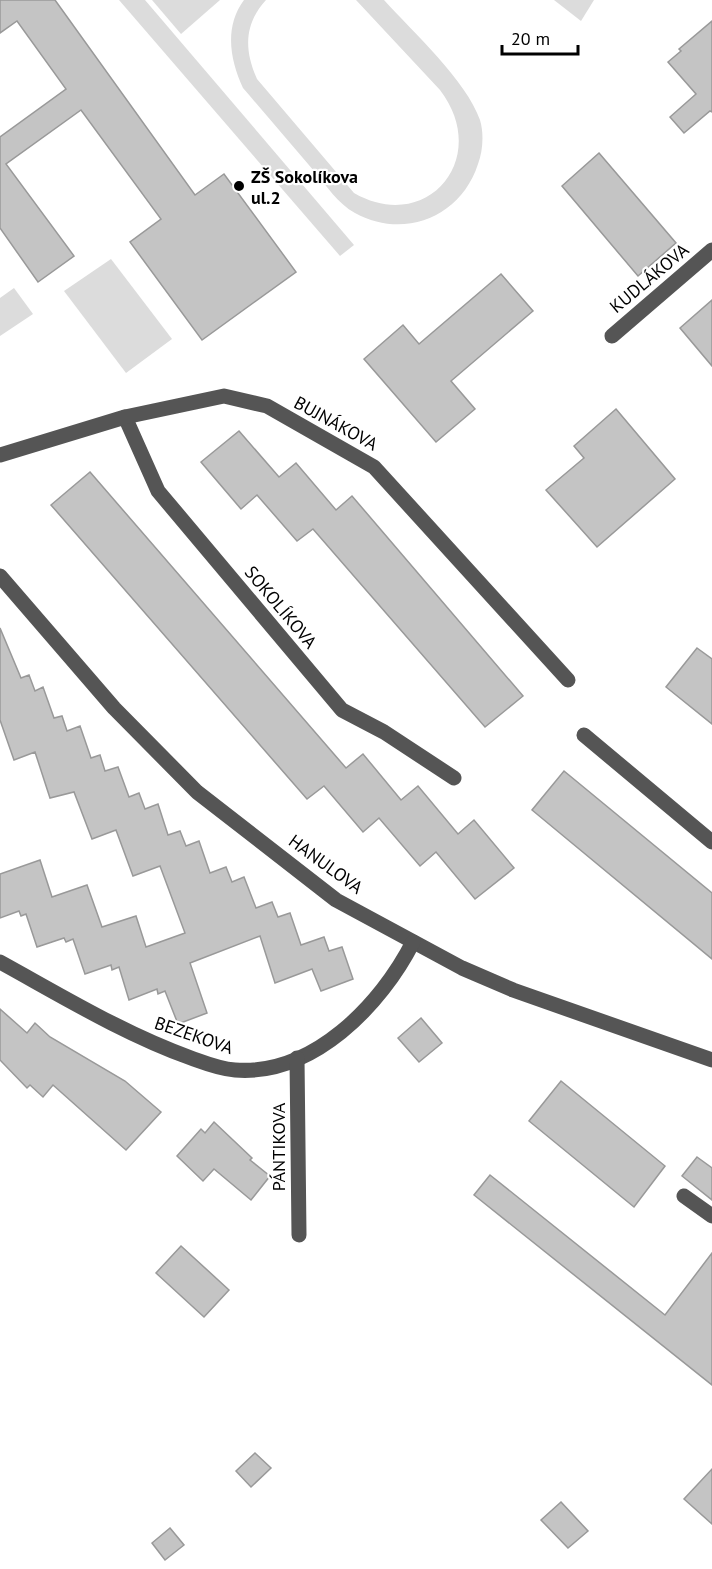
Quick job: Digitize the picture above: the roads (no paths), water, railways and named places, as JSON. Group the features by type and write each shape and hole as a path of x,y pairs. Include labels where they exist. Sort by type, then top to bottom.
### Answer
{"street":[{"name":"KUDLÁKOVA","path":"612,336 712,250"},
{"name":"BUJNÁKOVA","path":"0,455 125,417 224,396 267,406 374,467 568,680"},
{"name":"SOKOLÍKOVA","path":"125,417 159,491 342,710 384,732 454,778"},
{"name":"HANULOVA","path":"0,576 114,708 197,792 336,900 462,968 513,990 712,1060"},
{"path":"584,735 712,842"},
{"name":"BEZEKOVA","path":"0,962 142,1038 220,1068 248,1070 276,1066 327,1042 360,1016 402,965 414,942"},
{"name":"PÁNTIKOVA","path":"297,1058 299,1235"},
{"path":"684,1196 712,1216"}],"place":[{"name":"ZŠ Sokolíkova ul.2","path":"239,186"}]}
